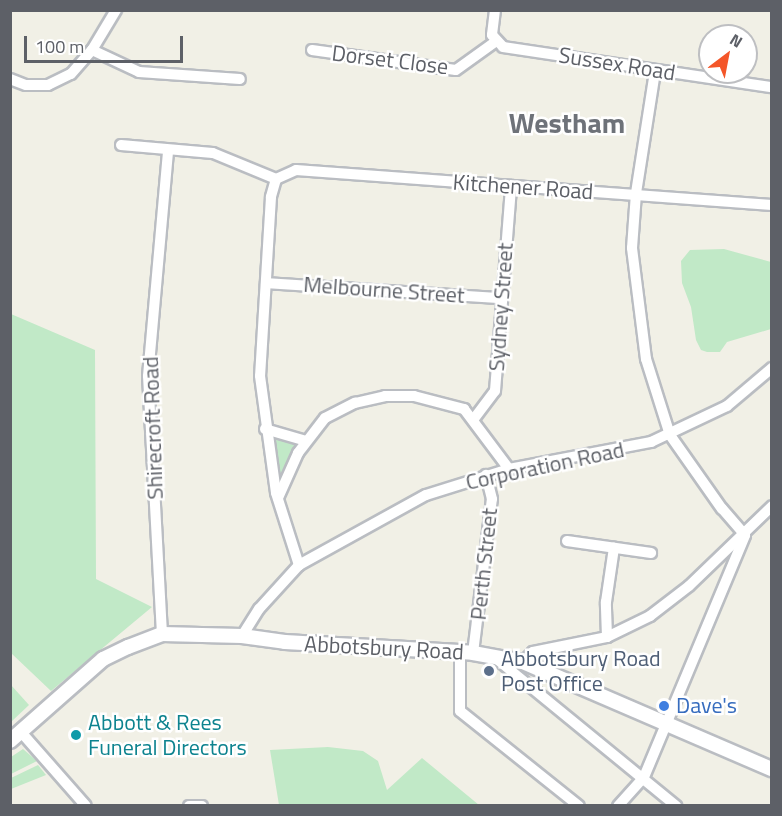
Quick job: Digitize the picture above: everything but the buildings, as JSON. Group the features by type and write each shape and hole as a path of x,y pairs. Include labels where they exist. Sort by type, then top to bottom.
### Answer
{"street":[{"path":"10,79 26,85 48,85 71,74 92,50 116,10"},
{"path":"495,10 495,42"},
{"name":"Dorset Close","path":"312,50 456,70 495,42"},
{"name":"Sussex Road","path":"495,42 503,47 771,87"},
{"path":"92,50 139,72 240,79"},
{"path":"655,71 636,194 634,283 646,359 670,435 722,510 745,535"},
{"path":"121,145 168,151 213,153 276,178 271,197 260,376 265,429 278,498 299,566"},
{"name":"Shirecroft Road","path":"162,634 148,376 168,151"},
{"name":"Kitchener Road","path":"276,178 296,170 771,205"},
{"name":"Sydney Street","path":"473,420 495,391 511,186"},
{"name":"Melbourne Street","path":"266,283 501,298"},
{"name":"Corporation Road","path":"242,636 259,609 299,566 426,495 509,469 609,453 670,435 727,406 771,368"},
{"path":"278,498 306,441 325,418 355,403 385,396 444,402 464,409 509,469"},
{"path":"265,429 306,441"},
{"name":"Perth Street","path":"486,475 492,499 467,652 460,711 579,806"},
{"path":"523,662 533,652 607,637 650,616 745,535 771,506"},
{"path":"618,806 644,777 745,535"},
{"path":"567,541 651,553"},
{"path":"607,637 606,602 614,549"},
{"name":"Abbotsbury Road","path":"16,737 103,660 162,634 242,636 285,642 467,652 523,662 771,769"},
{"path":"493,656 644,777 676,806"},
{"path":"16,737 86,806"},
{"path":"189,806 202,806"}],"green space":[{"path":"724,249 771,262 771,329 727,342 720,352 707,352 701,350 696,340 691,307 682,283 681,261 690,250"},
{"path":"11,314 95,350 96,579 152,607 51,691 11,653"},
{"path":"266,434 298,438 283,475 278,477"},
{"path":"11,685 29,705 11,722"},
{"path":"328,747 363,751 378,761 387,790 422,758 479,805 279,805 270,750"},
{"path":"23,749 37,761 11,774 11,757"},
{"path":"38,765 46,775 11,789 11,778"}],"place":[{"name":"Abbotsbury Road Post Office","path":"489,671"},
{"name":"Dave's","path":"664,706"},
{"name":"Abbott & Rees Funeral Directors","path":"76,735"}],"district":[{"name":"Westham","path":"567,123"}]}
